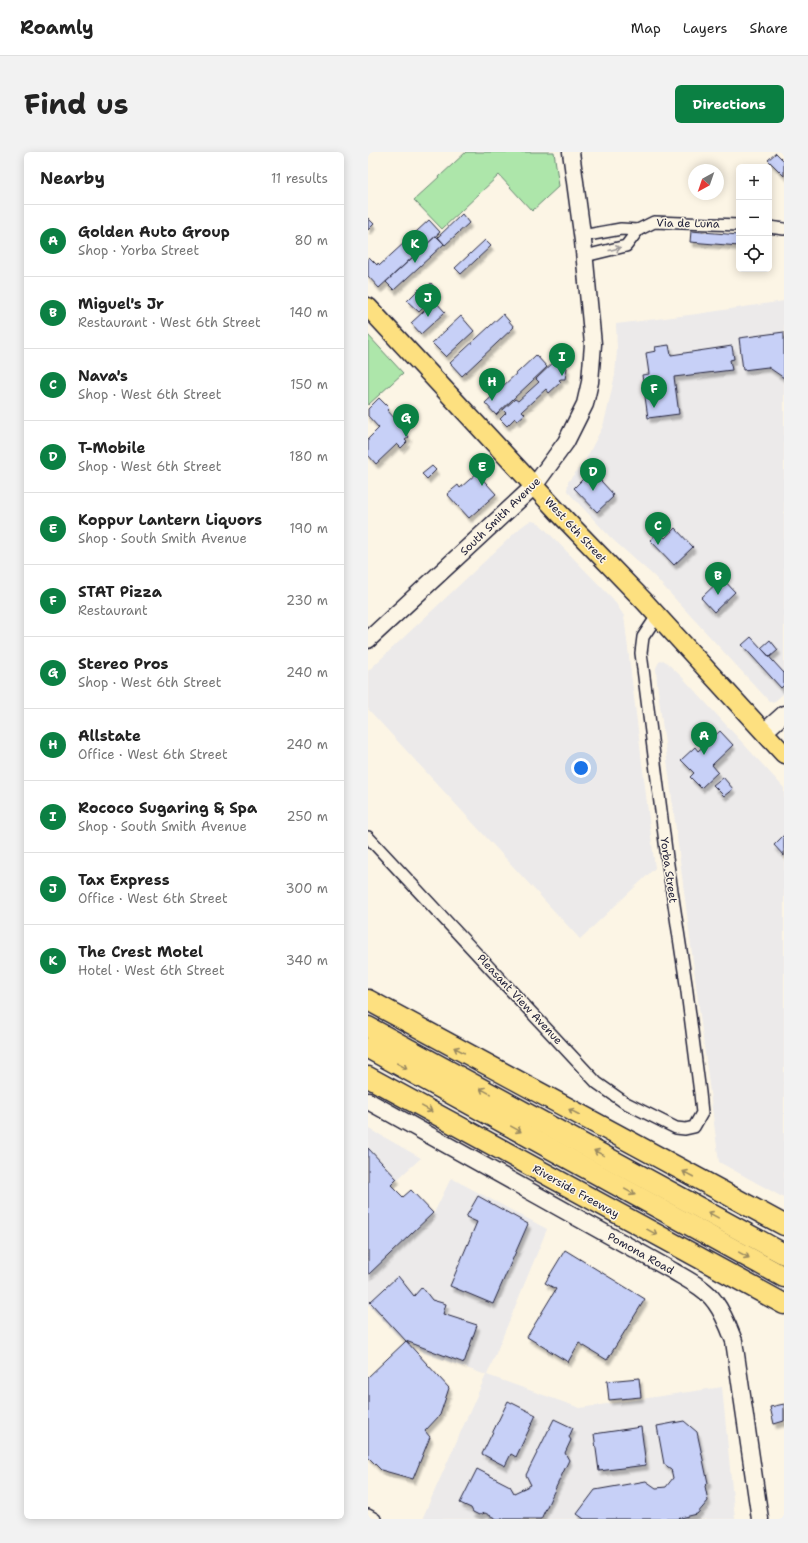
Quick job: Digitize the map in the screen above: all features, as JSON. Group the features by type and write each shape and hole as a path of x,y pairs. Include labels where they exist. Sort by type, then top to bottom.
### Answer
{"highway":[{"path":"368,1000 784,1225"},
{"path":"368,1027 784,1254"},
{"path":"368,1048 784,1277"},
{"name":"Riverside Freeway","path":"368,1077 784,1304"}],"main road":[{"name":"South Smith Avenue","path":"368,640 534,486 566,442 585,404 590,382 593,344 585,256 571,152"},
{"name":"West 6th Street","path":"368,307 784,754"},
{"path":"764,732 784,714"},
{"name":"Pomona Road","path":"368,1101 673,1271 696,1285 715,1302 726,1321 734,1341 760,1519"}],"street":[{"name":"Via de Luna","path":"585,256 626,246 638,230 654,222 736,224"},
{"path":"772,227 784,229"},
{"name":"Via de Luna","path":"582,236 621,229 638,230"},
{"name":"Yorba Street","path":"657,616 643,637 641,652 667,858 686,984 700,1093 702,1113 694,1126"},
{"name":"Pleasant View Avenue","path":"368,836 609,1092 624,1102 676,1128 685,1129 694,1126"},
{"path":"368,1514 375,1519"}],"shaded area":[{"path":"784,301 784,693 773,703 769,701 654,576 612,539 567,491 568,482 586,459 603,426 615,375 617,350 616,324"},
{"path":"532,521 539,523 613,599 624,616 655,868 580,939 368,709 368,671 520,528"},
{"path":"663,660 683,678 784,788 784,1198 719,1162 657,683 656,668 659,662"},
{"path":"368,1128 421,1158 368,1206"},
{"path":"451,1178 547,1229 487,1375 580,1408 722,1387 735,1519 426,1519 423,1517 486,1375 425,1353 396,1334 368,1304 368,1274 434,1213"}],"green space":[{"path":"466,152 554,152 559,186 532,211 499,175 442,229 414,200"},
{"path":"368,335 403,373 368,405"}],"building":[{"path":"776,153 784,161 784,176 772,164 768,160"},
{"path":"462,214 469,223 445,245 438,237"},
{"path":"368,218 374,224 368,230"},
{"path":"429,220 440,232 379,288 368,276 368,258 369,257 377,265 378,263 380,265"},
{"path":"691,231 736,235 736,246 690,242"},
{"path":"436,236 444,244 394,290 386,282"},
{"path":"485,240 491,246 461,274 455,268"},
{"path":"431,283 439,293 419,312 407,301 419,289 421,292"},
{"path":"435,301 445,312 421,334 411,323"},
{"path":"503,314 514,327 462,376 450,363"},
{"path":"461,316 474,331 446,357 432,343"},
{"path":"784,332 784,378 768,367 743,370 739,338"},
{"path":"669,345 671,355 732,346 734,359 730,360 732,370 674,377 679,414 648,418 642,375 649,374 646,353 656,351 655,347"},
{"path":"536,355 547,367 496,415 485,403"},
{"path":"558,358 567,368 565,379 559,380 561,382 549,393 546,389 522,411 525,414 517,421 515,418 507,426 500,419 506,413 503,410 515,399 518,401 539,382 536,379"},
{"path":"379,398 389,408 387,410 407,432 406,433 409,437 405,440 407,442 401,448 397,444 376,464 368,455 368,439 379,428 368,416 368,409"},
{"path":"432,466 436,470 427,479 422,474"},
{"path":"590,469 613,494 613,497 597,512 574,488 585,477 583,476"},
{"path":"477,473 496,494 469,518 447,494 458,485 460,488"},
{"path":"675,528 693,547 674,565 650,540 659,532 665,538"},
{"path":"722,578 735,592 714,612 701,598"},
{"path":"751,637 784,673 784,685 781,688 742,645"},
{"path":"770,640 778,650 770,657 761,648"},
{"path":"720,731 733,745 712,765 718,772 701,788 690,777 694,773 681,760 695,747 698,751"},
{"path":"723,777 733,789 724,796 713,785"},
{"path":"784,835 784,856 774,845"},
{"path":"368,1148 397,1179 391,1185 403,1197 411,1190 433,1213 368,1275"},
{"path":"478,1196 528,1224 493,1304 450,1286 477,1222 466,1217"},
{"path":"565,1250 645,1299 607,1360 579,1343 568,1362 527,1337 556,1289 545,1283"},
{"path":"398,1276 414,1296 422,1287 432,1300 446,1304 443,1314 477,1325 464,1363 406,1341 370,1302"},
{"path":"406,1341 449,1388 440,1415 425,1431 430,1437 413,1479 381,1470 368,1457 368,1377"},
{"path":"639,1378 641,1397 609,1400 607,1381"},
{"path":"508,1401 536,1415 516,1457 511,1454 505,1466 482,1454"},
{"path":"784,1404 784,1421 774,1424 770,1407"},
{"path":"554,1419 573,1428 569,1437 571,1440 565,1453 569,1460 541,1519 497,1519 485,1513 479,1515 473,1512 471,1508 460,1503 477,1469 510,1486 514,1493 531,1485 526,1475"},
{"path":"684,1421 697,1432 708,1483 705,1486 708,1501 697,1514 677,1519 584,1519 577,1514 595,1490 646,1481 656,1488 666,1487 673,1478 671,1469 664,1464 657,1426"},
{"path":"641,1427 646,1465 599,1471 594,1434"}],"place":[{"name":"The Crest Motel","path":"415,263"},
{"name":"Tax Express","path":"428,317"},
{"name":"Rococo Sugaring & Spa","path":"562,376"},
{"name":"Allstate","path":"492,401"},
{"name":"STAT Pizza","path":"654,408"},
{"name":"Stereo Pros","path":"406,437"},
{"name":"Koppur Lantern Liquors","path":"482,486"},
{"name":"T-Mobile","path":"593,491"},
{"name":"Nava's","path":"658,545"},
{"name":"Miguel's Jr","path":"718,595"},
{"name":"Golden Auto Group","path":"704,755"}]}
